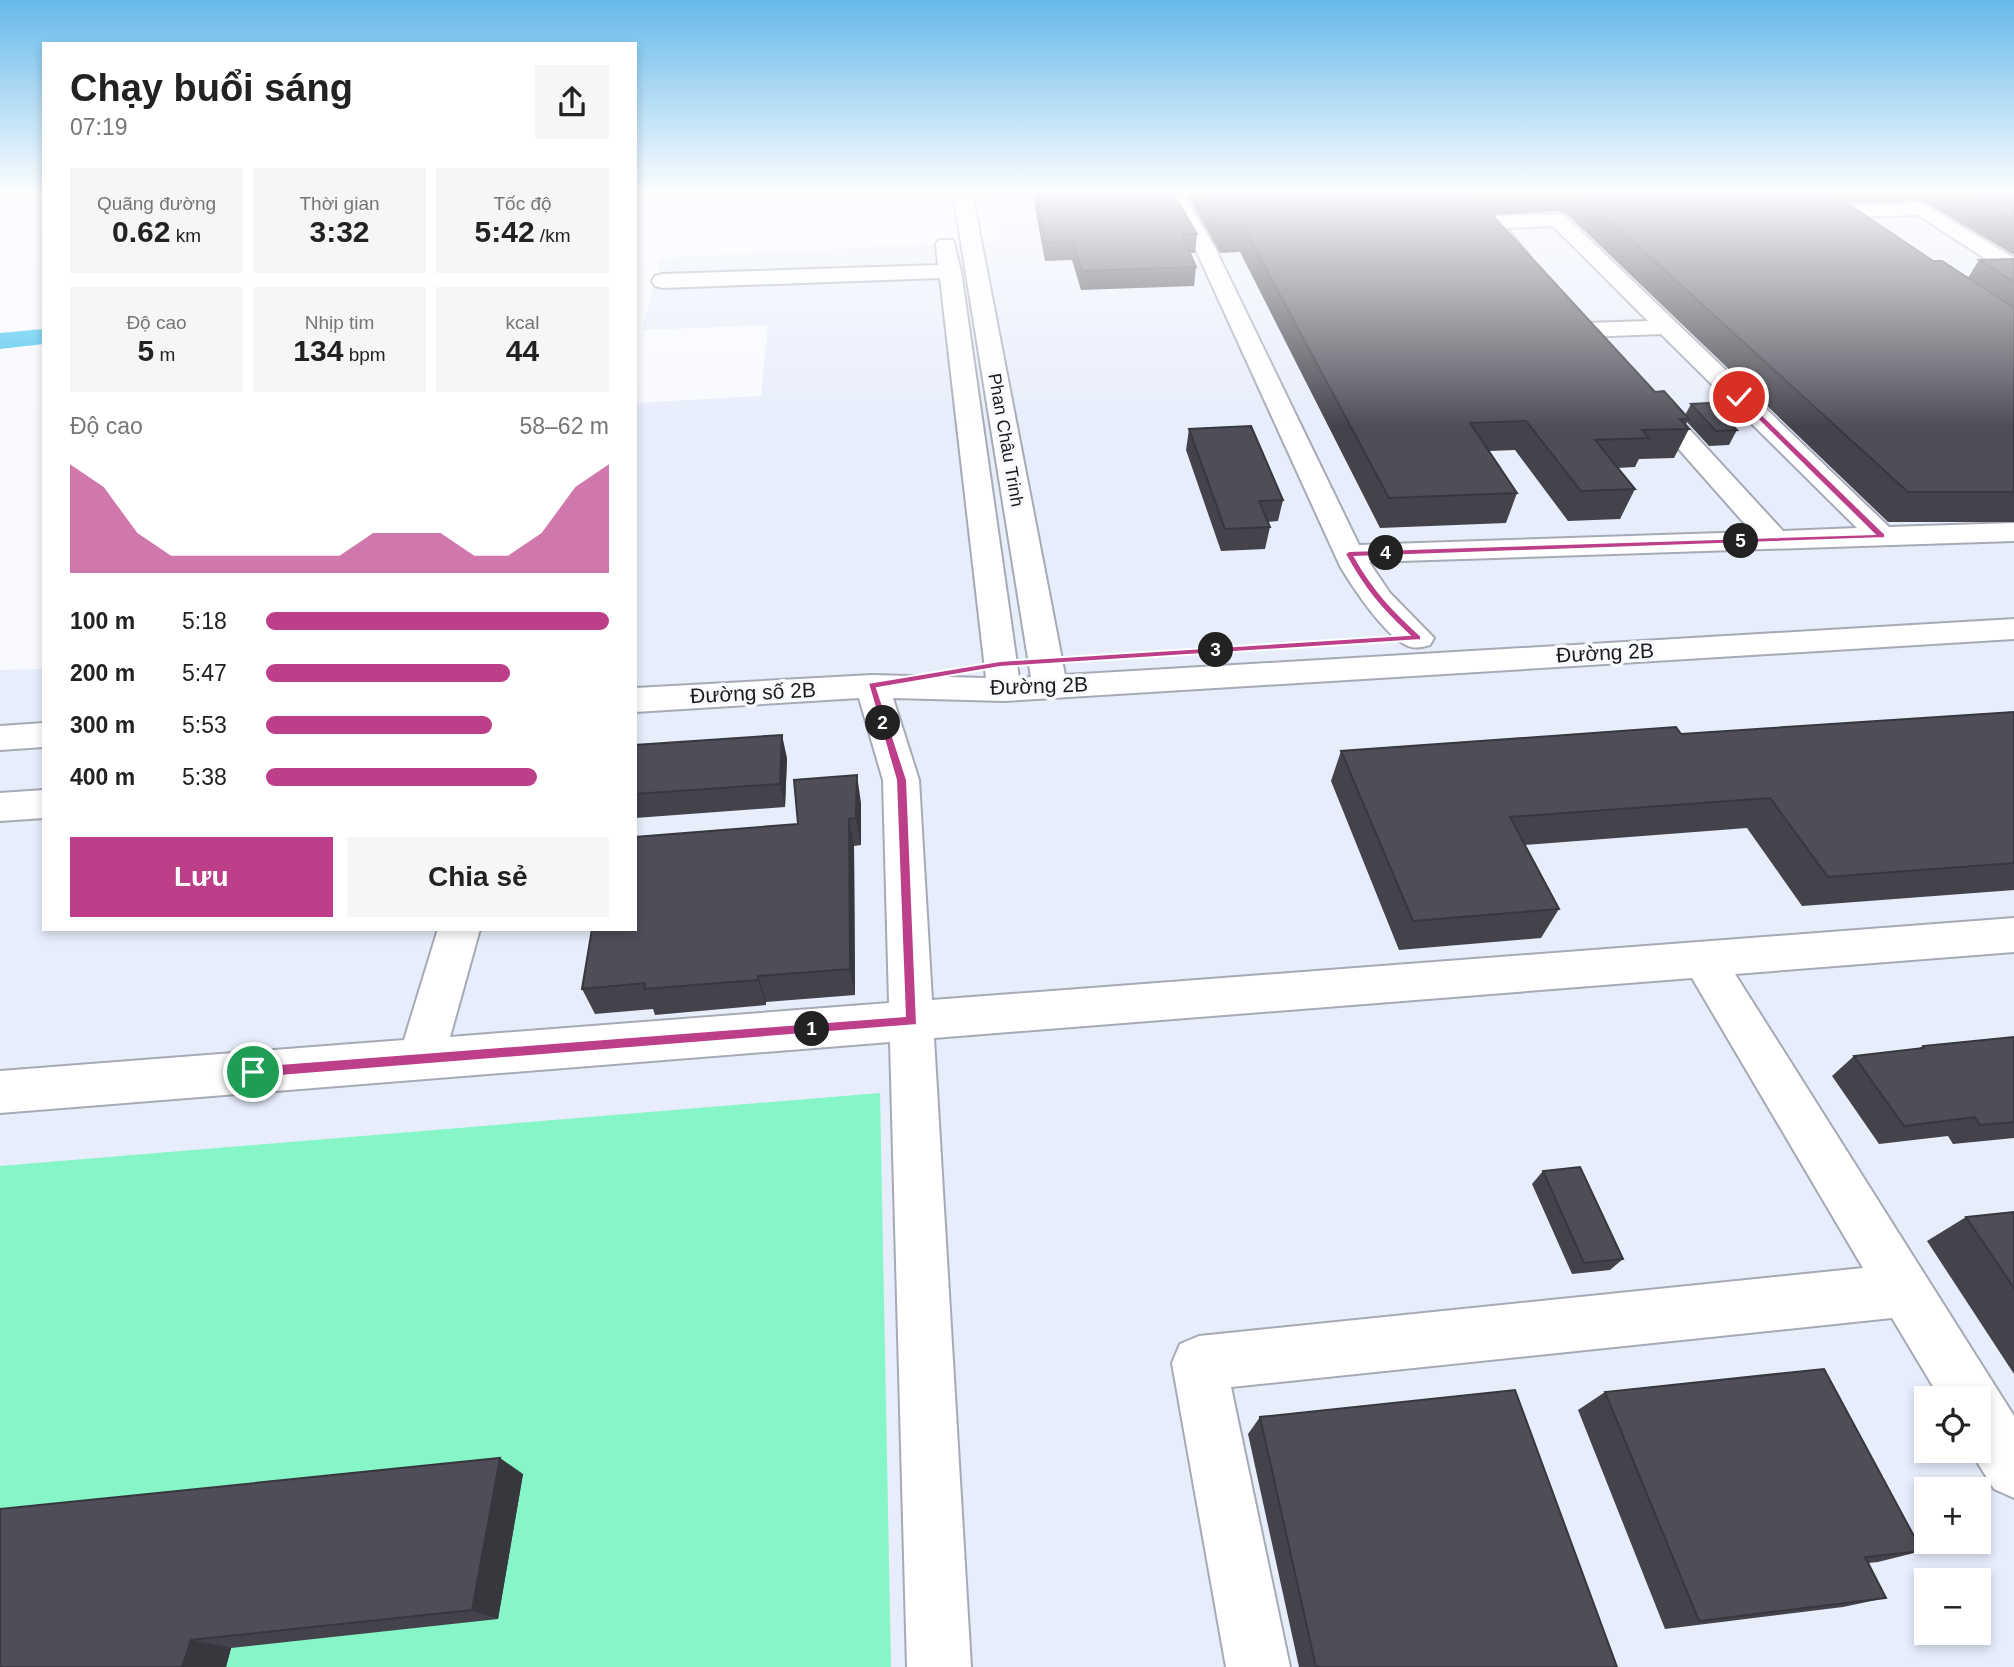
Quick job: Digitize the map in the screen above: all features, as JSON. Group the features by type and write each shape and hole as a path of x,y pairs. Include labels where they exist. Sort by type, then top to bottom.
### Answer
{"street":[{"path":"663,281 950,271"},
{"name":"Phan Châu Trinh","path":"950,271 1002,677"},
{"name":"Phan Châu Trinh","path":"976,271 1048,674"},
{"path":"1216,271 1349,554 1382,605 1418,638"},
{"path":"1610,271 1881,536"},
{"path":"1569,310 1604,350"},
{"path":"1586,330 1668,327"},
{"path":"1631,380 1775,540"},
{"path":"1349,554 2014,532"},
{"name":"Đường 2B","path":"1048,674 1418,638 2014,605"},
{"name":"Đường 2B","path":"872,686 1048,674 2014,629"},
{"path":"872,686 901,780 939,1667"},
{"name":"Đường số 2B","path":"637,700 872,686"},
{"path":"0,738 42,735"},
{"path":"0,807 42,804"},
{"path":"421,1059 458,931"},
{"path":"0,1092 2014,935"},
{"path":"1703,959 1964,1386"},
{"path":"1258,1667 1199,1363 1905,1290"},
{"path":"1991,1432 2014,1469"}],"shaded area":[{"path":"658,271 2014,271 2014,1667 0,1667 0,670 42,669 42,931 637,931 637,403 761,396 768,325 642,330"}],"green space":[{"path":"880,1093 891,1667 0,1667 0,1166"}],"water":[{"path":"42,329 42,344 0,349 0,333"}],"building":[{"path":"1267,271 1544,271 1655,392 1664,391 1689,419 1680,419 1689,429 1642,430 1649,438 1595,440 1635,489 1581,491 1526,421 1470,423 1517,493 1389,498"},
{"path":"1665,271 1957,271 2014,308 2014,492 1908,492"},
{"path":"1996,271 2014,271 2014,282"},
{"path":"1709,403 1737,430 1716,431 1691,404"},
{"path":"1251,426 1283,500 1259,501 1270,527 1225,529 1189,429"},
{"path":"2014,712 2014,863 1828,877 1770,798 1510,817 1559,909 1413,921 1341,751 1676,727 1681,734"},
{"path":"782,735 780,784 637,794 637,745"},
{"path":"857,775 856,818 849,819 850,969 644,989 645,983 582,989 592,931 637,931 637,837 798,824 794,780"},
{"path":"2014,1037 2014,1122 1980,1125 1975,1117 1904,1126 1854,1056 1924,1048 1923,1046"},
{"path":"1580,1167 1623,1259 1584,1263 1543,1171"},
{"path":"2014,1212 2014,1288 1966,1217"},
{"path":"1824,1369 1914,1536 1914,1552 1865,1557 1886,1598 1699,1621 1605,1392"},
{"path":"1515,1390 1617,1667 1316,1667 1260,1417"},
{"path":"500,1458 472,1610 191,1640 182,1667 0,1667 0,1509"}],"route":[{"path":"253,1072 912,1021 901,780 872,686 1000,664 1418,638 1382,605 1349,554 1881,536 1739,397"}]}
